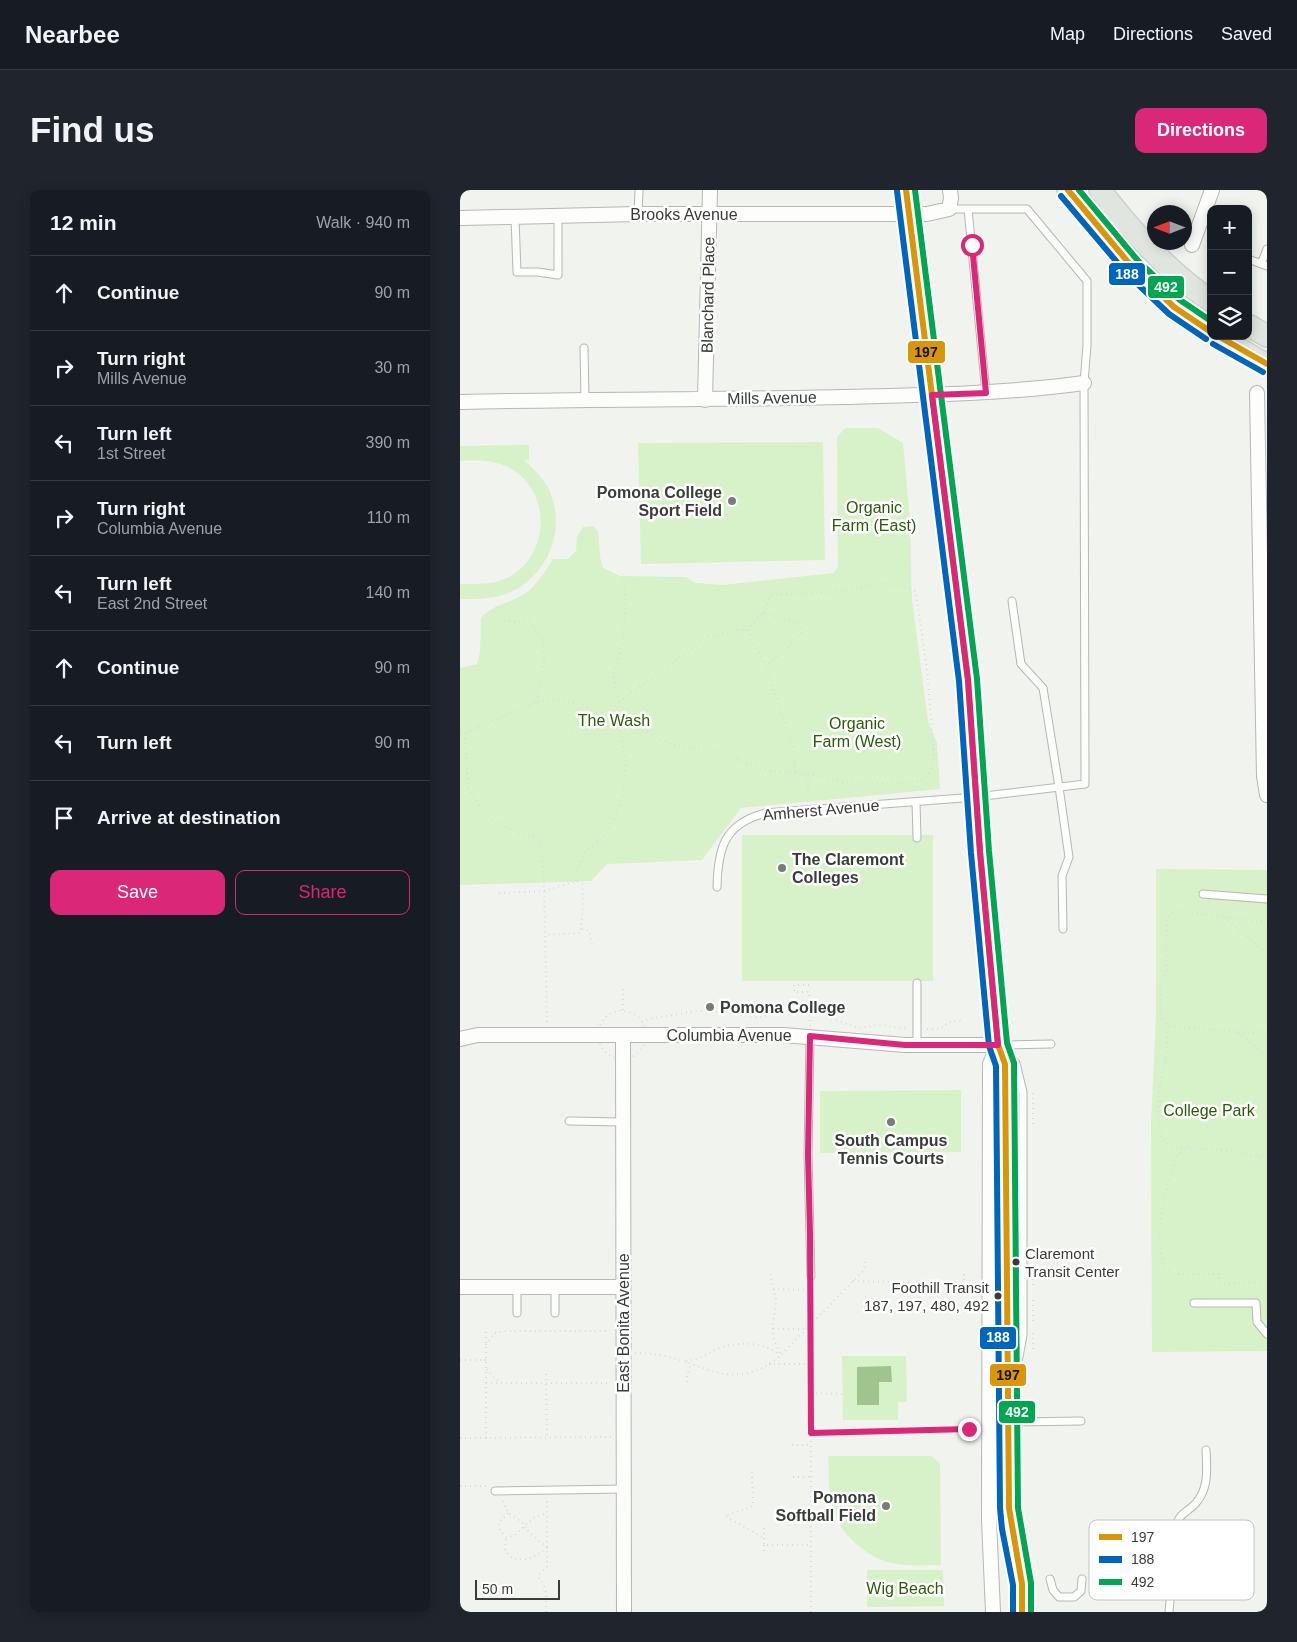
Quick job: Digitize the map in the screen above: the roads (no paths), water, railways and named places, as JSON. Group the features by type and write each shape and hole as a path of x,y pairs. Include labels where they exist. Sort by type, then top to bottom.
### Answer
{"main road":[{"path":"1068,190 1133,268 1174,306 1207,329"},
{"path":"1100,190 1122,219 1154,253 1190,287 1207,298"},
{"path":"1252,327 1267,336"},
{"path":"1225,340 1267,364"}],"street":[{"name":"Blanchard Place","path":"705,400 710,190"},
{"path":"906,190 968,680 985,919 1000,1048 1005,1064 1009,1508 1022,1584 1022,1612"},
{"path":"949,209 950,190"},
{"path":"1192,245 1212,190"},
{"name":"Brooks Avenue","path":"460,218 638,214 927,214 949,209"},
{"name":"Mills Avenue","path":"460,402 705,400 932,395 1033,390 1084,383"},
{"path":"1257,393 1264,776 1267,795"},
{"name":"Columbia Avenue","path":"460,1039 478,1035 810,1036 917,1046 1000,1048"},
{"name":"East Bonita Avenue","path":"623,1035 622,1331 624,1612"},
{"path":"993,1612 989,1520 990,1064 1000,1048"},
{"path":"460,1287 622,1287"}],"lane":[{"path":"638,214 639,190"},
{"path":"949,209 1027,209 1087,281 1087,345 1084,383"},
{"path":"968,209 986,393"},
{"path":"515,217 517,272 538,272 558,275 558,216"},
{"path":"1252,260 1264,265 1267,249"},
{"path":"584,348 585,400"},
{"name":"Amherst Avenue","path":"717,888 718,862 725,840 742,822 765,812 976,797 1086,784 1084,383"},
{"path":"1012,602 1021,664 1043,688 1059,787 1069,857 1062,876 1062,929"},
{"path":"916,802 917,838"},
{"path":"1203,894 1267,899"},
{"path":"917,983 917,1046"},
{"path":"810,1036 808,1155 811,1276"},
{"path":"1000,1048 1051,1044"},
{"path":"569,1121 622,1122"},
{"path":"517,1287 517,1313"},
{"path":"555,1287 555,1313"},
{"path":"1194,1303 1256,1302 1257,1322 1267,1334"},
{"path":"1009,1422 1081,1421"},
{"path":"1178,1520 1180,1516 1195,1504 1208,1478 1206,1450"},
{"path":"495,1491 624,1489"},
{"path":"1050,1580 1052,1590 1059,1596 1074,1597 1081,1591 1082,1580"}],"place":[{"name":"Pomona College Sport Field","path":"732,501"},
{"name":"The Claremont Colleges","path":"782,868"},
{"name":"Pomona College","path":"710,1007"},
{"name":"South Campus Tennis Courts","path":"891,1122"},
{"name":"Claremont Transit Center","path":"1016,1262"},
{"name":"Foothill Transit 187, 197, 480, 492","path":"998,1296"},
{"name":"Pomona Softball Field","path":"886,1506"}],"park label":[{"name":"Organic Farm (East)","path":"874,516"},
{"name":"The Wash","path":"614,720"},
{"name":"Organic Farm (West)","path":"857,732"},
{"name":"College Park","path":"1209,1110"},
{"name":"Wig Beach","path":"905,1588"}]}
